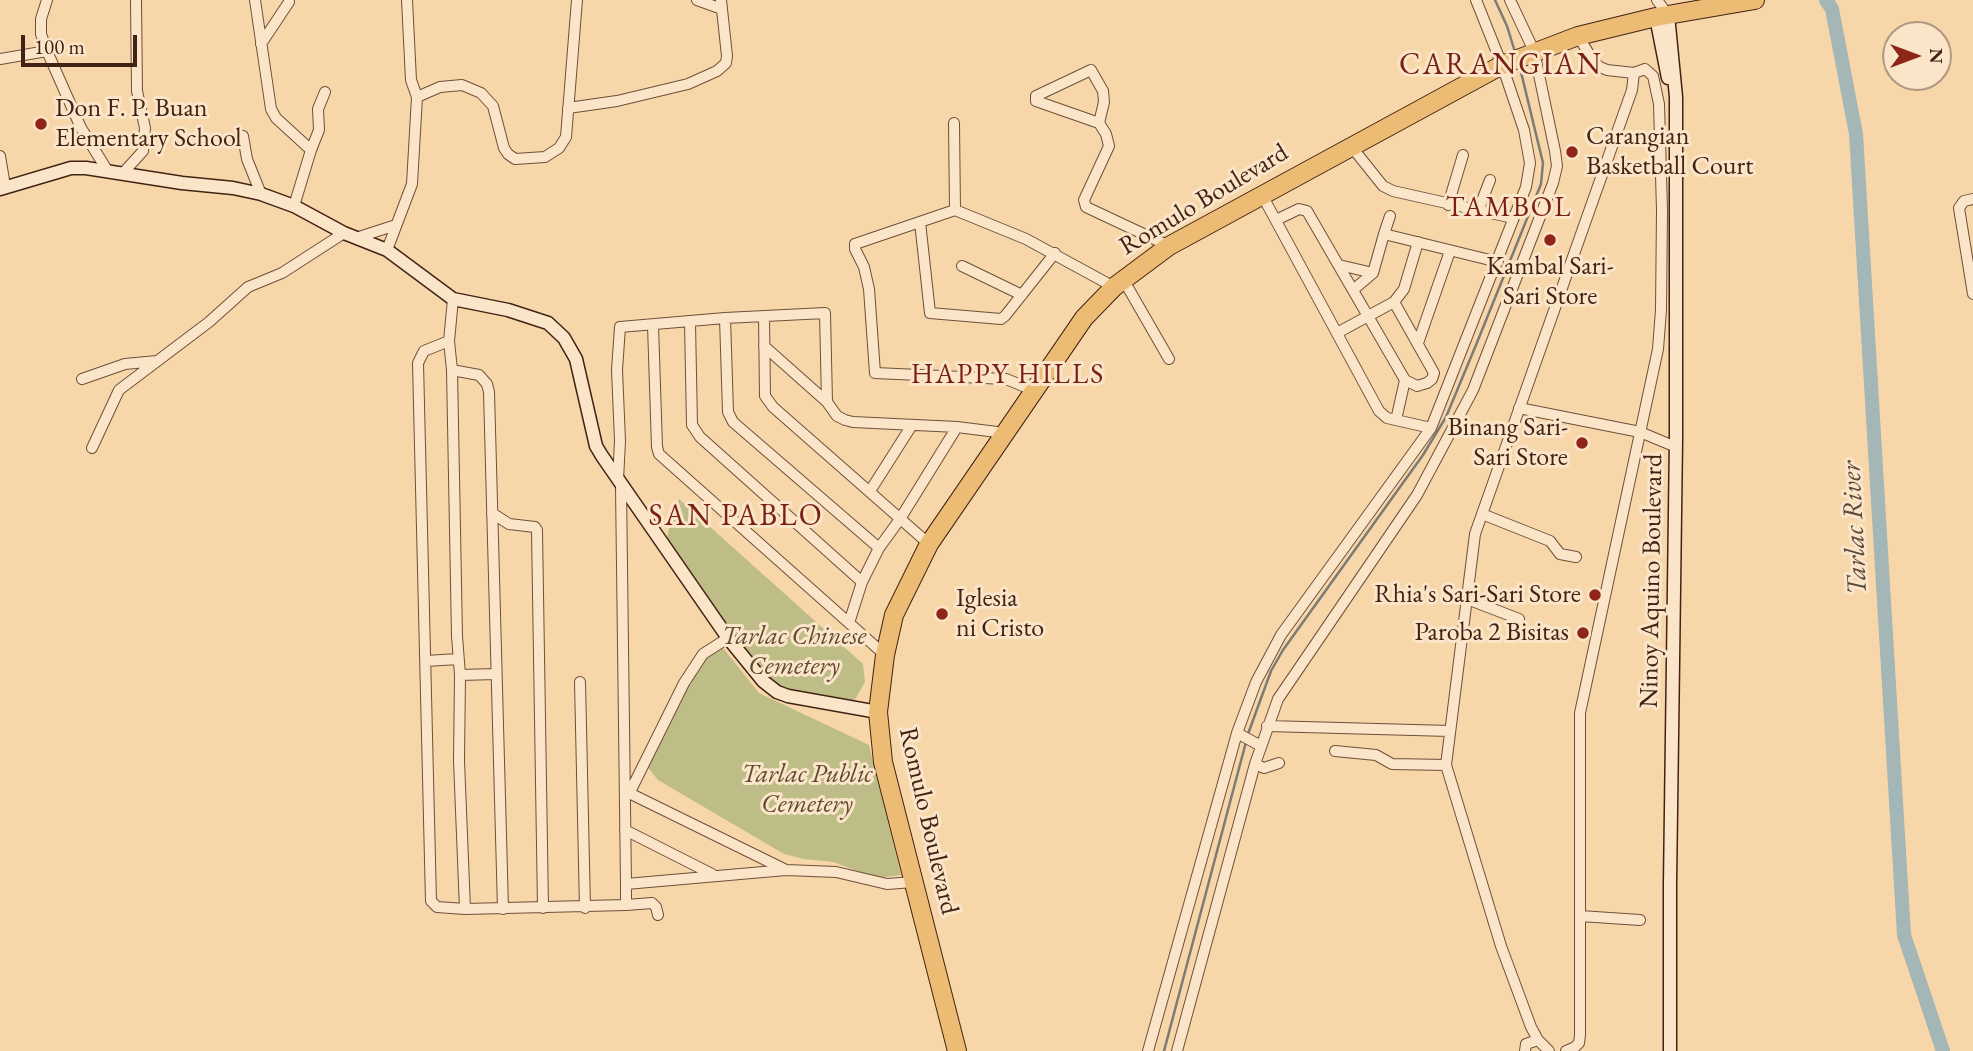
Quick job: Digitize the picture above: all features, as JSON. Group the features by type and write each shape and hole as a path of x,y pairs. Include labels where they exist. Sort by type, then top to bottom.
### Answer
{"highway":[{"name":"Romulo Boulevard","path":"957,1051 883,762 878,712 885,655 894,615 929,544 1084,318 1119,283 1169,246 1350,145 1502,65 1578,36 1664,12 1755,0"}],"street":[{"path":"47,0 41,19 41,34 81,128 107,170"},
{"path":"122,173 143,151 145,128 137,91 136,0"},
{"path":"255,0 271,109 276,118 311,150"},
{"path":"387,250 412,184 417,97 411,80 407,0"},
{"path":"417,97 440,87 462,85 481,93 493,106 508,154 515,159 545,157 559,148 566,137 577,0"},
{"path":"568,108 629,98 688,83 718,71 726,63 727,56 721,5 697,0"},
{"path":"1148,1051 1237,733 1256,682 1281,635 1431,428 1525,187 1530,163 1524,131 1476,0"},
{"path":"1177,1051 1255,764 1278,699 1417,495 1473,390 1553,183 1557,166 1550,118 1534,51 1510,0"},
{"path":"261,44 289,2"},
{"name":"Ninoy Aquino Boulevard","path":"1664,12 1671,101 1675,112 1676,447 1670,1051"},
{"path":"1566,1051 1575,1047 1580,1035 1580,713 1658,349 1661,310 1662,211 1657,85 1646,69 1634,73 1600,67 1578,36"},
{"path":"0,59 47,51"},
{"path":"1099,123 1104,102 1103,91 1091,70 1036,96 1036,101 1099,123 1106,134 1109,146 1084,204 1086,207 1169,246"},
{"path":"1549,1051 1538,1040 1501,946 1446,765 1475,534 1632,90 1634,73"},
{"path":"294,206 319,130 318,109 325,92"},
{"path":"954,123 955,211"},
{"path":"243,136 247,159 261,194"},
{"path":"1350,145 1383,186 1403,195 1513,218"},
{"path":"1448,205 1463,155"},
{"path":"0,156 3,187 71,168 107,170 261,194 294,206 344,233 387,250 453,299 508,310 548,323 564,338 576,359 596,446 727,638 763,681 777,692 825,704 878,712"},
{"path":"1478,211 1490,180"},
{"path":"1262,195 1379,411 1387,418 1431,428"},
{"path":"1973,199 1964,201 1959,208 1973,294"},
{"path":"1276,220 1299,209 1307,211 1405,380 1417,386 1432,379 1434,373 1394,302"},
{"path":"1033,390 1006,379 875,373 869,289 855,244 955,211 1027,239 1119,283 1169,359"},
{"path":"1353,289 1373,273 1390,216"},
{"path":"920,222 930,313 1001,319 1055,253"},
{"path":"356,238 396,225"},
{"path":"92,448 119,390 209,322 248,287 282,273 344,233"},
{"path":"1384,234 1497,261"},
{"path":"1337,333 1394,302 1404,289 1418,242"},
{"path":"1418,344 1450,251"},
{"path":"1339,265 1373,273"},
{"path":"962,266 1022,295"},
{"path":"453,299 449,341 452,370 460,676 459,761 465,909"},
{"path":"626,905 627,791 618,331 620,327 825,313 827,402"},
{"path":"764,316 765,396 773,407 929,544"},
{"path":"725,318 728,412 733,422 879,548"},
{"path":"690,323 692,425 700,437 862,582"},
{"path":"653,325 659,454 885,655"},
{"path":"449,341 424,351 418,363 431,901 437,907 465,909 585,908 652,903 656,907 657,915"},
{"path":"765,346 827,402 837,416 853,422 957,426 1005,433"},
{"path":"82,379 125,364 157,361"},
{"path":"452,370 479,375 487,384 503,909"},
{"path":"1396,420 1405,380"},
{"path":"1519,408 1640,432 1676,447"},
{"path":"870,491 912,425"},
{"path":"849,623 862,582 879,548 957,426"},
{"path":"492,513 509,524 535,527 537,530 543,908"},
{"path":"1482,514 1550,541 1560,554 1576,557"},
{"path":"1467,599 1519,619"},
{"path":"627,791 684,683 704,654 727,638"},
{"path":"426,661 458,659"},
{"path":"460,676 496,674"},
{"path":"580,682 585,908"},
{"path":"1267,726 1450,731"},
{"path":"1237,733 1261,746"},
{"path":"1335,751 1376,755 1392,764 1446,765"},
{"path":"1255,764 1264,768 1279,763"},
{"path":"627,791 786,870"},
{"path":"625,830 714,875"},
{"path":"626,884 786,870 836,872 887,884 913,882"},
{"path":"1580,916 1640,920"},
{"path":"1525,1051 1526,1044 1538,1040"}],"green space":[{"name":"Tarlac Chinese Cemetery","path":"679,499 863,664 865,682 854,701 784,692 752,662 667,538 672,514"},
{"name":"Tarlac Public Cemetery","path":"719,643 759,693 869,745 901,875 876,878 833,862 784,854 658,780 645,764 705,652"}],"waterway":[{"path":"1495,0 1515,52"},
{"name":"Tarlac River","path":"1826,0 1832,9 1856,134 1904,935 1943,1051"},
{"path":"1248,734 1271,671 1283,650 1423,455 1446,417 1476,345 1541,184 1543,163 1520,68"},
{"path":"1164,1051 1246,742"}],"place":[{"name":"Don F. P. Buan Elementary School","path":"41,124"},
{"name":"Carangian Basketball Court","path":"1572,152"},
{"name":"Kambal Sari- Sari Store","path":"1550,240"},
{"name":"Binang Sari- Sari Store","path":"1582,443"},
{"name":"Rhia's Sari-Sari Store","path":"1595,595"},
{"name":"Iglesia ni Cristo","path":"942,614"},
{"name":"Paroba 2 Bisitas","path":"1583,633"}],"district":[{"name":"CARANGIAN","path":"1501,66"},
{"name":"TAMBOL","path":"1509,208"},
{"name":"HAPPY HILLS","path":"1008,375"},
{"name":"SAN PABLO","path":"736,517"}]}
